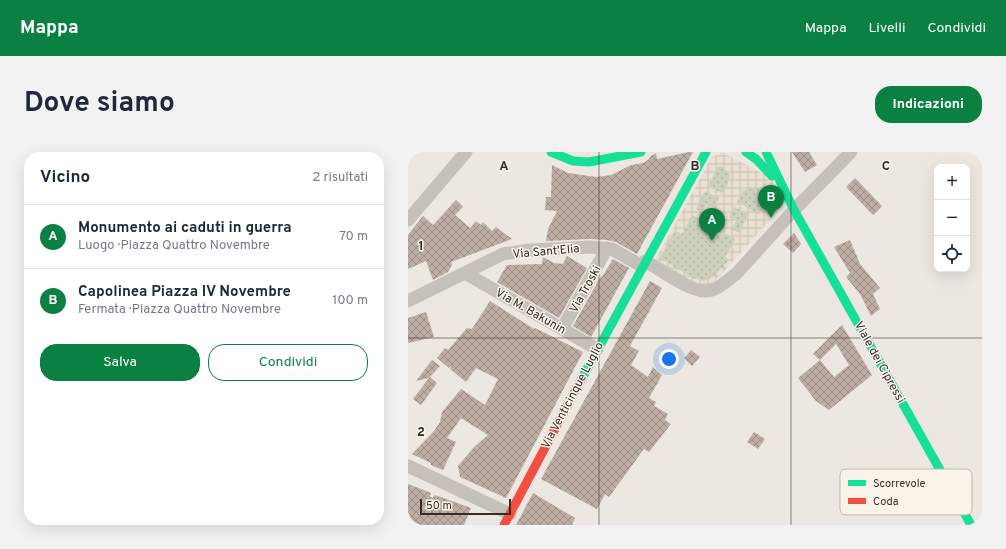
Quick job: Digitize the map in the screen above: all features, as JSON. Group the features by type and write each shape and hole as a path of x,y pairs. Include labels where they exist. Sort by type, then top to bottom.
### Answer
{"street":[{"path":"408,220 466,152"},
{"path":"551,152 573,161 589,162 641,152"},
{"path":"746,152 762,165 792,204"},
{"path":"766,152 792,204"},
{"name":"Via Sant'Elia","path":"408,301 503,254 530,250 590,247 612,249 692,288 706,291 715,289 737,273 792,204 851,152"},
{"name":"Via Venticinque Luglio","path":"507,520 643,263 705,154"},
{"name":"Viale dei Cipressi","path":"792,204 940,469"},
{"name":"Via Troski","path":"562,329 607,248"},
{"name":"Via M. Bakunin","path":"465,273 597,349"},
{"path":"408,466 507,520"},
{"name":"Viale dei Cipressi","path":"965,515 971,525"}],"green space":[{"path":"722,153 726,154 781,207 714,281 699,283 691,281 676,273 656,259 715,156"}],"shaded area":[{"path":"722,153 726,154 771,178 783,203 719,277 709,284 702,285 692,281 656,259 712,157","holes":["718,167 724,168 729,174 728,184 722,193 708,186","750,187 756,187 759,189 766,200 766,205 759,214 737,202 742,192","705,191 719,198 714,208 707,204 702,212 696,209","734,207 748,214 739,233 732,229 736,221 729,217","692,215 701,220 699,225 723,238 726,234 735,239 725,257 729,260 714,276 703,281 693,278 660,258 675,230 682,234"]}],"building":[{"path":"693,152 637,254 616,242 607,240 590,239 546,241 548,229 557,211 545,210 546,197 551,197 552,165 568,173 596,177 611,175 631,165 643,163 656,153 657,159"},
{"path":"792,152 809,152 817,165 805,172"},
{"path":"855,178 882,206 873,215 846,187"},
{"path":"456,200 463,207 455,215 470,228 476,221 481,225 483,222 492,231 496,227 512,239 451,262 452,265 448,272 433,280 426,261 408,269 408,235 423,216 433,225"},
{"path":"794,233 801,244 793,253 783,244"},
{"path":"850,240 860,264 880,288 873,294 880,309 871,316 860,294 846,277 850,273 834,247"},
{"path":"567,256 587,268 559,318 497,282 507,265 542,264 543,257 554,263 563,264"},
{"path":"613,259 629,268 591,337 573,326 601,276 602,277"},
{"path":"650,281 662,288 630,346 639,351 631,365 648,377 653,367 662,375 649,398 656,402 654,406 668,414 665,420 671,424 649,452 644,449 609,497 605,494 597,509 541,479"},
{"path":"490,301 534,329 535,328 583,352 506,498 460,477 458,466 474,447 488,435 461,418 447,438 456,442 443,470 412,454 434,431 440,422 442,412 461,389 485,405 498,379 476,368 466,382 450,369 451,365 449,368 437,358 445,348 448,350 467,328 472,329"},
{"path":"426,312 434,337 408,343 408,318"},
{"path":"842,325 872,375 829,410 816,401 798,378 820,360 813,354","holes":["836,344 849,365 834,377 820,360"]},
{"path":"691,350 700,357 692,366 684,358"},
{"path":"432,360 440,366 430,377 437,383 421,405 413,399 429,378 416,381"},
{"path":"754,432 765,439 758,449 747,442"},
{"path":"408,484 431,493 430,496 432,498 435,495 471,508 464,525 408,525"},
{"path":"533,493 575,518 572,525 516,525"}],"traffic: fast":[{"path":"551,152 573,161 589,162 641,152"},
{"path":"582,378 706,152"},
{"path":"746,152 756,159 772,176"},
{"path":"766,152 794,210 940,469"},
{"path":"965,515 971,525"}],"traffic: jam":[{"path":"504,525 582,378"}],"place":[{"name":"Capolinea Piazza IV Novembre","path":"771,218"},
{"name":"Monumento ai caduti in guerra","path":"712,241"}]}
